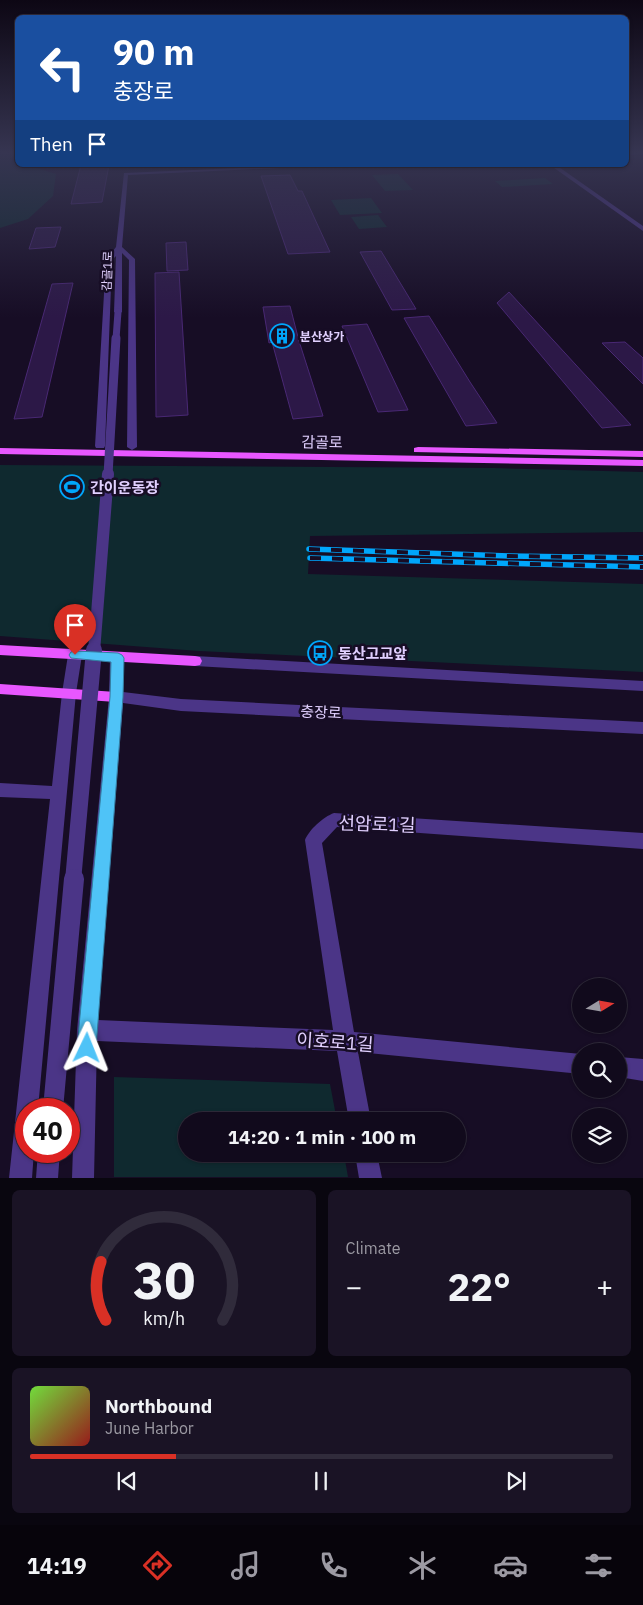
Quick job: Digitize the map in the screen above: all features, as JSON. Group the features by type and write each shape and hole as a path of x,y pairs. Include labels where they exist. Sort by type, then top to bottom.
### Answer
{"main road":[{"name":"감골로","path":"0,444 132,450 643,463"},
{"name":"감골로","path":"0,451 100,449"},
{"name":"감골로","path":"132,450 643,454"},
{"path":"0,650 195,661"},
{"name":"충장로","path":"0,689 116,697"}],"street":[{"name":"감골1로","path":"54,1098 104,539 118,312 119,247 123,208"},
{"path":"613,208 643,229"},
{"path":"100,449 109,260 119,247 132,260 132,450"},
{"path":"28,1098 69,693 75,655"},
{"path":"83,1178 87,1030 118,658"},
{"path":"195,661 643,686"},
{"name":"충장로","path":"116,697 181,706 643,728"},
{"path":"0,790 59,794"},
{"name":"선암로1길","path":"358,1112 313,840 334,820 643,841"},
{"name":"이호로1길","path":"87,1030 345,1041 572,1063"},
{"path":"627,1069 643,1070"},
{"path":"368,1162 371,1178"},
{"path":"20,1178 21,1163"},
{"path":"47,1178 48,1163"}],"green space":[{"path":"0,208 40,208 28,219 0,228"},
{"path":"336,208 378,208 382,213 340,215"},
{"path":"378,215 387,227 359,229 351,217"},
{"path":"0,465 494,468 643,472 643,532 310,536 308,574 643,584 643,672 199,651 0,636"},
{"path":"114,1077 330,1084 335,1112 178,1112 178,1162 345,1162 348,1177 114,1177"}],"building":[{"path":"272,208 310,208 330,252 288,254"},
{"path":"61,227 55,247 29,249 36,228"},
{"path":"186,242 188,270 167,271 166,243"},
{"path":"381,251 416,309 392,310 360,252"},
{"path":"179,272 188,415 156,417 155,273"},
{"path":"73,283 42,417 14,419 52,284"},
{"path":"509,292 631,425 602,428 497,303"},
{"path":"290,306 323,416 293,419 272,342 269,343 263,307"},
{"path":"429,316 497,423 466,426 404,318"},
{"path":"367,324 408,410 378,412 342,326"},
{"path":"625,342 643,358 643,384 602,343"}],"railway":[{"path":"309,549 509,556 643,558"},
{"path":"310,558 643,567"}],"place":[{"name":"분산상가","path":"282,336"},
{"name":"간이운동장","path":"72,487"},
{"name":"동산고교앞","path":"320,653"}],"route":[{"path":"75,655 118,658 87,1048"}]}
